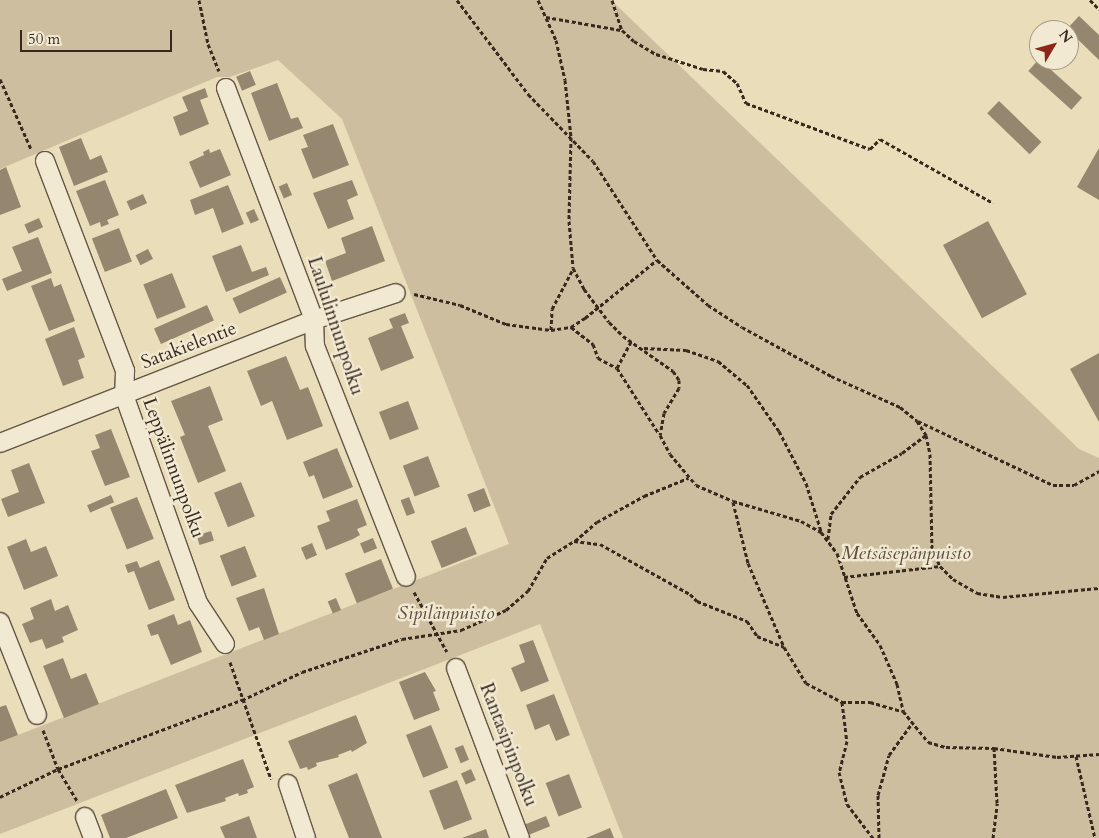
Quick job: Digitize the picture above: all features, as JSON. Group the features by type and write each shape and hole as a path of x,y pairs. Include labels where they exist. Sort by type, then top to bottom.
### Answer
{"street":[{"name":"Laululinnunpolku","path":"226,88 314,320 315,346 406,576"},
{"name":"Leppälinnunpolku","path":"45,161 125,371 124,394 198,602 225,644"},
{"name":"Satakielentie","path":"0,443 314,320 396,293"},
{"path":"0,622 37,716"},
{"name":"Rantasipinpolku","path":"456,668 520,838"},
{"path":"288,784 306,838"},
{"path":"86,817 93,838"}],"path":[{"path":"199,0 208,44 226,88"},
{"path":"457,0 533,100 593,161 657,260 708,304 742,327 831,376 900,407 917,421 1053,485 1074,485 1099,471"},
{"path":"538,0 556,40 565,80 571,137 570,221 573,268 598,308 632,342 644,348 672,371 679,380 679,388 664,413 660,435"},
{"path":"612,0 622,30"},
{"path":"1090,0 1099,9"},
{"path":"545,17 622,30 656,54 703,69 723,70 737,83 746,103 870,149 880,139 994,203"},
{"path":"0,79 31,149 45,161"},
{"path":"396,293 423,294 506,324 551,330 571,327 598,308 657,260"},
{"path":"551,330 552,310 573,268"},
{"path":"571,327 593,344 598,358 617,368 688,478 733,501 801,520 821,532 828,540 838,553 844,578 857,613 880,646 897,684 903,711 911,725 928,742 946,748 994,748 1057,757 1099,754"},
{"path":"617,368 632,342"},
{"path":"644,348 686,350 718,361 748,386 780,431 802,475 821,532"},
{"path":"917,421 926,435 930,454 932,549 940,566 953,579 977,593 1003,597 1099,588"},
{"path":"828,540 831,514 860,477 902,453 926,435"},
{"path":"0,797 58,769 242,700 302,672 402,640 461,630 506,610 528,591 546,558 574,542 597,522 626,509 644,496 688,478"},
{"path":"733,501 748,562 784,647 806,683 842,702 870,702 903,711"},
{"path":"574,542 600,544 690,594 697,601 747,621 758,636 784,647"},
{"path":"844,578 940,566"},
{"path":"406,576 456,668"},
{"path":"225,644 242,700 273,784 288,784"},
{"path":"842,702 847,741 839,772 845,796 862,827 873,838"},
{"path":"37,716 58,769 86,817"},
{"path":"879,838 878,795 889,754 911,725"},
{"path":"993,838 997,804 994,748"},
{"path":"1076,756 1095,838"}],"green space":[{"path":"0,0 611,0 1079,449 1099,458 1099,838 623,838 540,624 0,834 0,742 509,544 342,119 278,60 230,77 217,77 0,169"}],"building":[{"path":"1079,16 1099,35 1099,60 1079,41 1079,20 1075,20"},
{"path":"1029,70 1051,70 1082,98 1071,110"},
{"path":"250,71 256,85 242,91 236,77"},
{"path":"277,83 291,119 298,117 303,128 269,141 251,93"},
{"path":"205,88 208,97 200,100 209,124 180,136 173,117 188,111 182,97"},
{"path":"999,101 1041,142 1030,154 987,113"},
{"path":"333,124 349,165 313,179 301,149 308,147 303,135"},
{"path":"81,138 90,160 101,155 108,172 74,186 59,147"},
{"path":"1099,148 1099,200 1077,187"},
{"path":"209,149 210,153 220,149 231,175 200,188 189,162 204,155 203,152"},
{"path":"6,167 21,207 0,215 0,170"},
{"path":"105,180 119,215 107,220 109,224 101,227 100,222 90,226 76,191"},
{"path":"352,180 358,195 347,200 354,219 328,229 313,193"},
{"path":"287,183 292,195 284,198 279,187"},
{"path":"228,185 244,224 222,233 213,208 195,215 190,200"},
{"path":"143,194 147,203 131,210 127,201"},
{"path":"254,209 259,220 251,224 246,213"},
{"path":"39,218 43,227 28,234 24,225"},
{"path":"988,221 1027,294 982,318 943,245"},
{"path":"372,226 385,261 332,281 325,261 346,253 341,238"},
{"path":"119,228 132,262 105,272 92,238"},
{"path":"38,237 52,273 7,291 2,279 22,271 12,247"},
{"path":"241,245 252,272 266,267 269,275 226,292 212,256"},
{"path":"148,249 153,259 141,265 136,255"},
{"path":"172,273 186,307 157,319 143,285"},
{"path":"280,277 287,293 239,314 232,298"},
{"path":"51,278 54,287 61,284 75,321 49,331 31,286"},
{"path":"207,305 214,321 161,344 154,329"},
{"path":"405,313 409,323 401,326 414,358 381,371 368,338 393,328 389,319"},
{"path":"74,327 85,357 78,360 84,378 63,386 45,339"},
{"path":"1099,353 1099,422 1070,369"},
{"path":"286,356 300,390 308,387 323,426 287,440 272,401 261,406 247,371"},
{"path":"210,386 223,420 208,426 226,471 198,483 180,437 185,435 171,401"},
{"path":"408,401 419,429 390,440 379,412"},
{"path":"111,429 130,477 105,486 91,451 100,448 95,435"},
{"path":"337,448 353,487 323,499 314,475 309,477 303,462"},
{"path":"428,456 440,487 415,496 403,466"},
{"path":"29,463 45,503 8,517 1,499 19,492 11,470"},
{"path":"241,482 255,516 228,527 214,493"},
{"path":"484,488 491,506 474,512 467,494"},
{"path":"111,495 114,502 90,513 87,505"},
{"path":"137,497 154,539 127,550 110,508"},
{"path":"409,497 415,513 407,516 401,500"},
{"path":"357,499 367,525 357,529 360,535 326,550 317,526 330,521 326,511"},
{"path":"466,527 477,554 442,568 431,541"},
{"path":"211,531 214,541 200,545 197,535"},
{"path":"373,538 377,548 364,553 360,543"},
{"path":"26,539 31,552 46,546 58,576 24,590 7,547"},
{"path":"312,543 317,555 306,560 301,548"},
{"path":"245,546 257,577 232,586 220,556"},
{"path":"381,559 393,589 357,603 345,574"},
{"path":"159,560 175,600 149,610 134,571 128,573 125,565 137,561 140,568"},
{"path":"264,588 279,634 264,640 259,627 249,631 236,598"},
{"path":"336,598 341,610 333,613 328,602"},
{"path":"51,599 55,611 68,605 78,630 62,637 64,642 46,649 42,639 30,643 22,624 34,619 30,608"},
{"path":"174,614 178,625 190,620 202,652 171,665 158,634 151,636 147,625"},
{"path":"533,640 549,681 521,692 511,668 525,662 519,645"},
{"path":"63,658 71,679 86,673 99,704 64,718 43,666"},
{"path":"425,672 436,691 433,692 440,710 414,720 399,682"},
{"path":"554,694 570,735 556,741 549,724 535,730 526,705"},
{"path":"6,705 18,735 0,742 0,707"},
{"path":"356,715 367,743 352,752 351,750 338,755 339,757 316,763 317,766 308,770 307,767 300,769 288,741"},
{"path":"431,725 448,768 423,778 406,735"},
{"path":"463,745 469,760 461,763 455,748"},
{"path":"243,759 254,787 247,790 248,793 239,796 238,793 225,798 226,801 187,813 175,785"},
{"path":"471,769 476,780 466,784 461,773"},
{"path":"357,773 382,838 349,838 328,785"},
{"path":"569,774 582,808 559,817 546,783"},
{"path":"457,780 472,819 444,830 429,791"},
{"path":"166,789 178,818 126,838 110,838 101,815"},
{"path":"249,816 257,838 225,838 220,827"},
{"path":"546,816 550,826 530,834 526,824"},
{"path":"610,828 614,838 586,838"},
{"path":"486,829 489,838 462,838"}],"park label":[{"name":"Metsäsepänpuisto","path":"906,554"},
{"name":"Sipilänpuisto","path":"446,614"}]}
